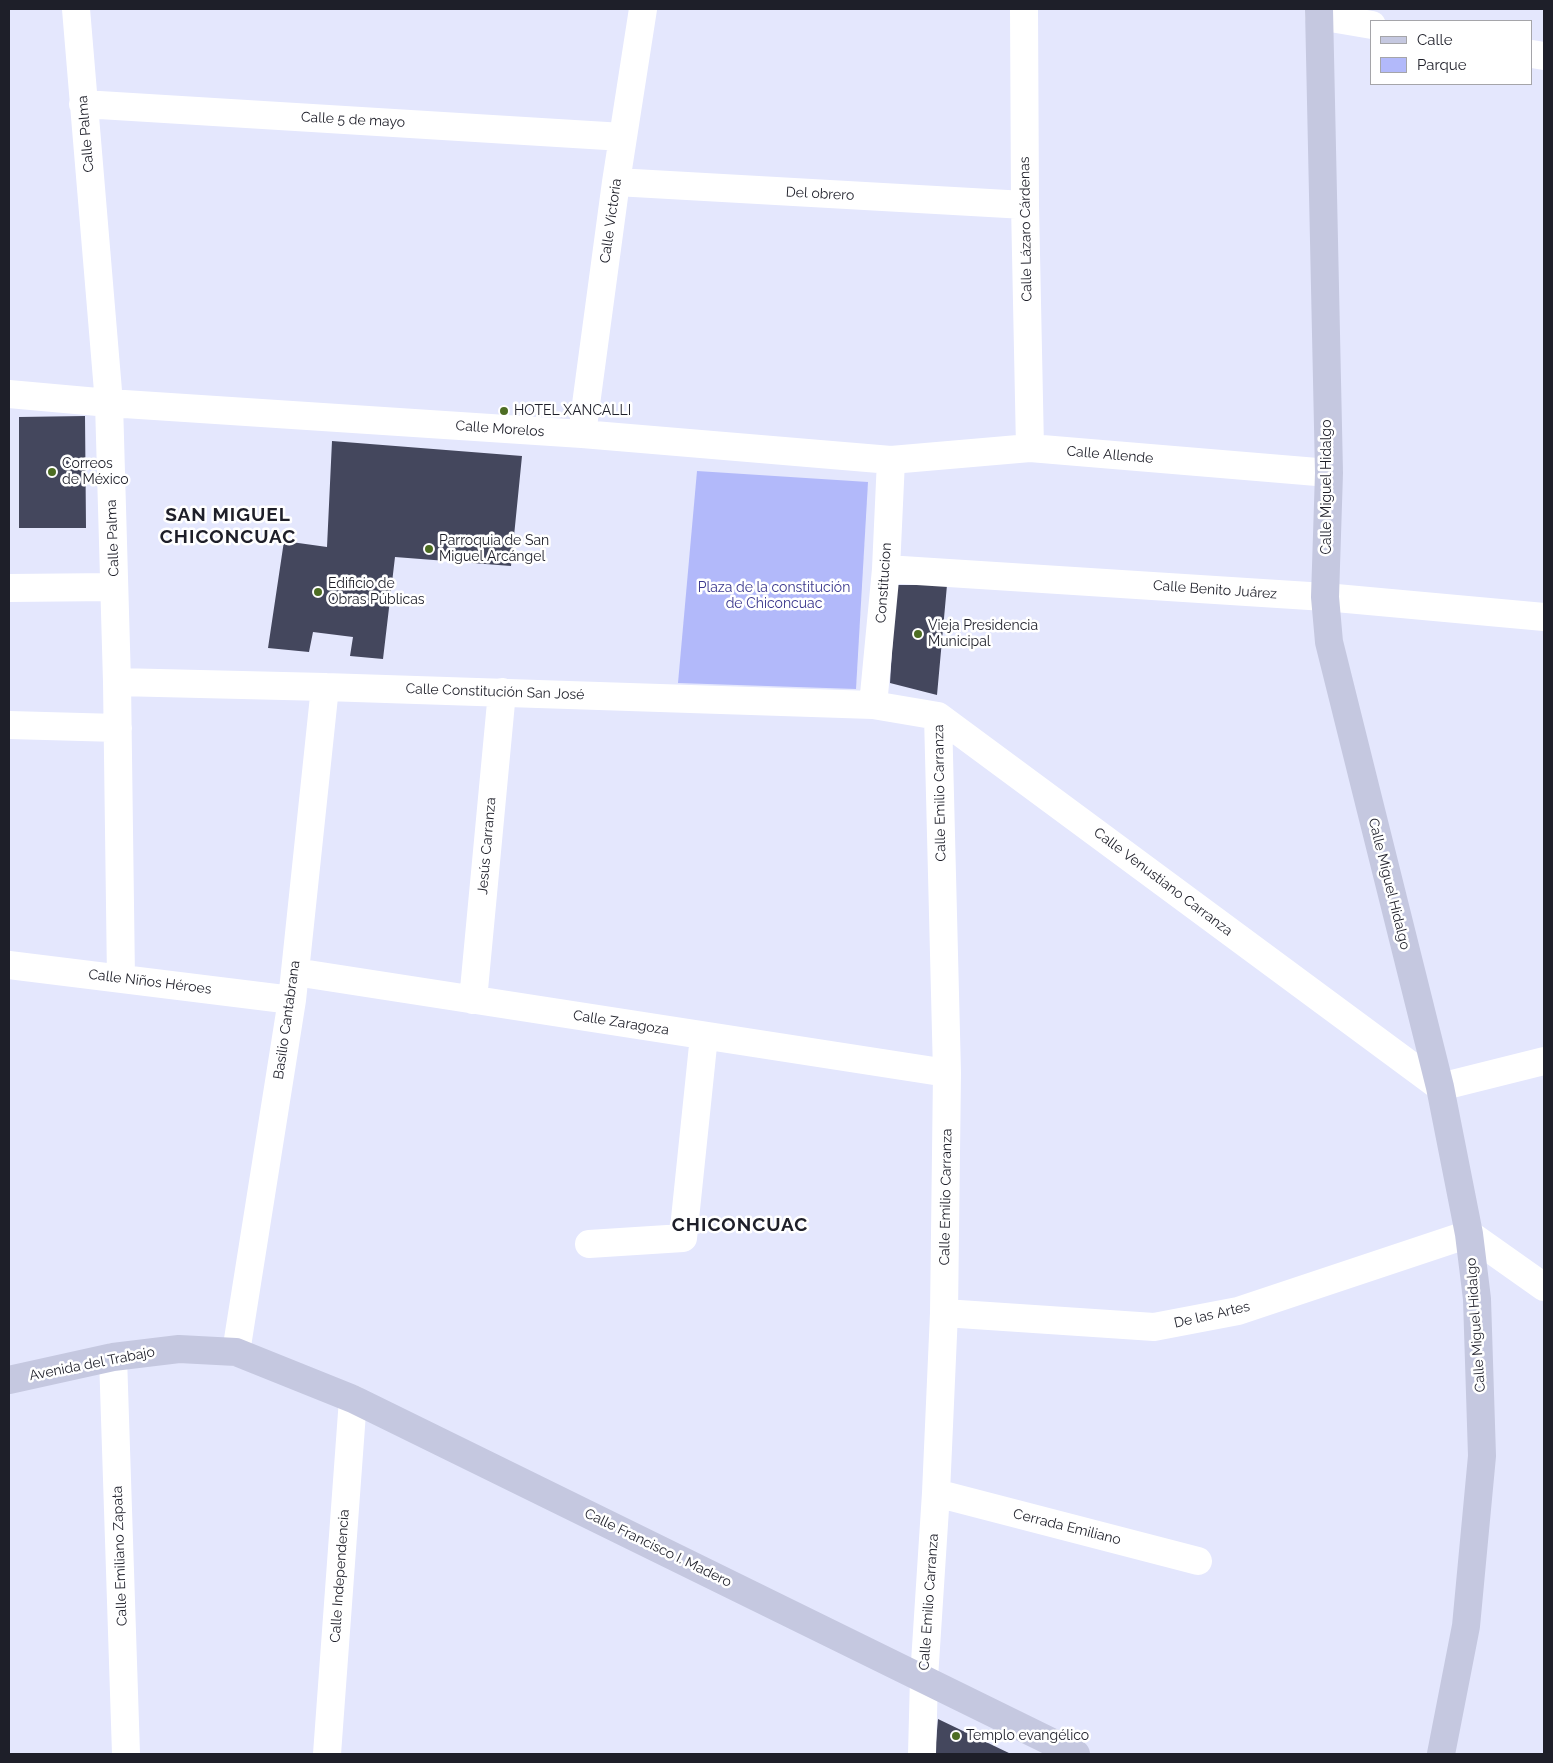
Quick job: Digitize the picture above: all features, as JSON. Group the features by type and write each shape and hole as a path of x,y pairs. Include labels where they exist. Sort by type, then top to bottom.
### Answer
{"main road":[{"name":"Calle Miguel Hidalgo","path":"1319,12 1329,473 1325,598 1330,642 1440,1087 1469,1234 1477,1299 1482,1456 1466,1626 1441,1754"},
{"name":"Avenida del Trabajo","path":"9,1380 113,1357 179,1349 236,1352"},
{"name":"Calle Francisco I. Madero","path":"236,1352 353,1399 1076,1754"}],"street":[{"name":"Calle Palma","path":"76,9 109,403 118,728 121,978"},
{"name":"Calle Victoria","path":"582,434 616,182 643,9"},
{"name":"Calle Lázaro Cárdenas","path":"1024,9 1024,205 1030,448"},
{"path":"1319,12 1370,25"},
{"name":"Calle 5 de mayo","path":"83,104 623,137"},
{"name":"Del obrero","path":"616,182 1024,205"},
{"name":"Calle Morelos","path":"9,394 109,403 582,434 891,460"},
{"name":"Calle Allende","path":"891,460 1030,448 1329,473"},
{"name":"Constitucion","path":"873,705 886,569 891,460"},
{"name":"Calle Benito Juárez","path":"886,569 1325,598 1544,617"},
{"path":"9,588 114,587"},
{"name":"Calle Constitución San José","path":"117,682 325,686 873,705"},
{"name":"Basilio Cantabrana","path":"236,1352 292,1000 325,686"},
{"name":"Jesús Carranza","path":"473,1000 502,692"},
{"name":"Calle Venustiano Carranza","path":"873,705 938,716 1440,1087"},
{"name":"Calle Emilio Carranza","path":"922,1754 924,1678 936,1493 944,1313 947,1073 938,716"},
{"path":"9,724 118,728"},
{"name":"Calle Niños Héroes","path":"9,965 292,1000"},
{"name":"Calle Zaragoza","path":"295,972 947,1073"},
{"path":"589,1244 683,1238 704,1036"},
{"path":"1440,1087 1544,1061"},
{"path":"1469,1234 1544,1287"},
{"name":"De las Artes","path":"944,1313 1154,1327 1238,1311 1469,1234"},
{"name":"Calle Emiliano Zapata","path":"113,1357 126,1754"},
{"name":"Calle Independencia","path":"326,1754 353,1399"},
{"name":"Cerrada Emiliano","path":"936,1493 1198,1561"}],"green space":[{"name":"Plaza de la constitución de Chiconcuac","path":"697,471 868,482 856,689 678,683"}],"building":[{"name":"Correos de México","path":"85,416 86,528 19,528 19,417"},
{"name":"Parroquia de San Miguel Arcángel","path":"332,441 522,456 511,566 395,557 383,659 350,656 353,637 313,632 309,652 268,648 284,541 327,547"},
{"name":"Vieja Presidencia Municipal","path":"896,585 947,585 937,695 890,683"},
{"name":"Templo evangélico","path":"938,1719 1011,1754 935,1754"}],"place":[{"name":"HOTEL XANCALLI","path":"504,411"},
{"name":"Correos de México","path":"52,472"},
{"name":"Parroquia de San Miguel Arcángel","path":"429,549"},
{"name":"Edificio de Obras Públicas","path":"318,592"},
{"name":"Vieja Presidencia Municipal","path":"918,634"},
{"name":"Templo evangélico","path":"956,1736"}],"district":[{"name":"SAN MIGUEL CHICONCUAC","path":"228,526"},
{"name":"CHICONCUAC","path":"740,1225"}]}
